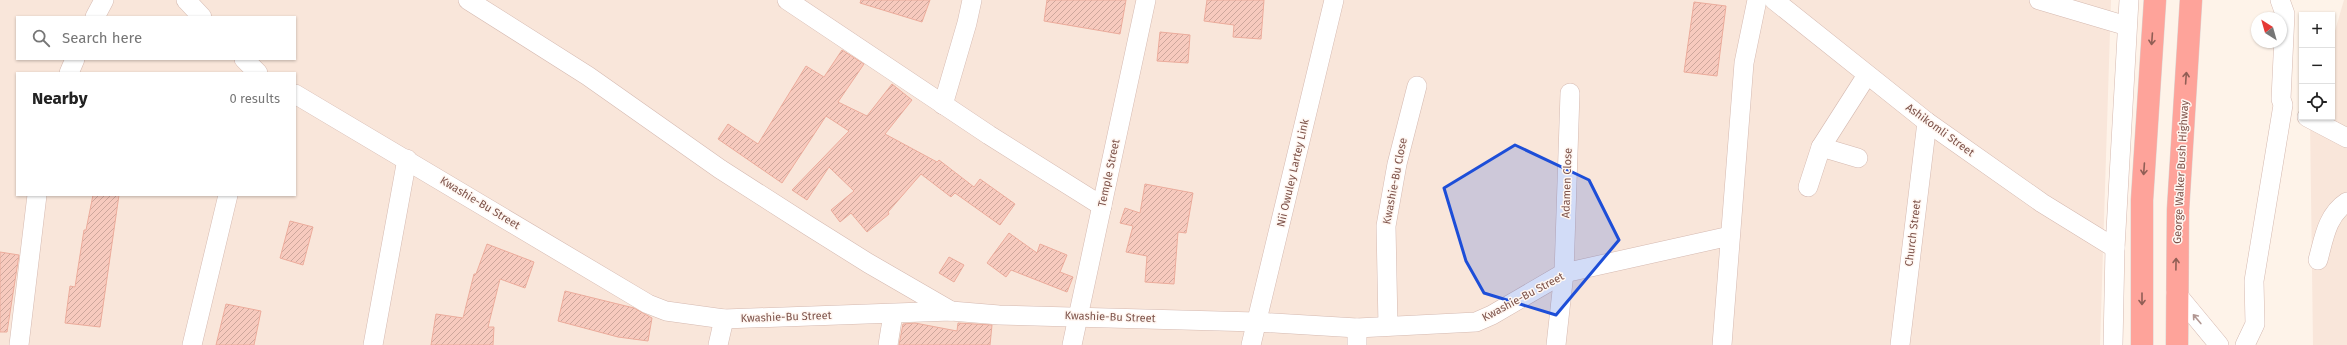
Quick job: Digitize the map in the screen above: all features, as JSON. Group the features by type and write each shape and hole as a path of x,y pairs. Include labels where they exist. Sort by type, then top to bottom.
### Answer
{"highway":[{"path":"2142,345 2142,200 2154,0"},
{"name":"George Walker Bush Highway","path":"2177,345 2176,293 2178,210 2191,0"}],"street":[{"path":"96,16 104,0"},
{"path":"186,0 201,16"},
{"path":"468,0 588,76 720,169 790,214 868,263 952,311"},
{"path":"942,105 968,23 972,0"},
{"name":"Temple Street","path":"1072,345 1146,0"},
{"name":"Nii Owuley Lartey Link","path":"1251,345 1334,0"},
{"path":"1722,345 1744,63 1757,0"},
{"name":"Ashikomli Street","path":"1774,0 1926,122 2042,203 2115,248"},
{"path":"2039,0 2127,26"},
{"path":"2113,345 2115,248 2129,0"},
{"path":"2245,345 2255,324 2254,282 2283,105 2281,99 2285,14 2280,0"},
{"path":"793,2 942,105 1102,206"},
{"path":"69,72 75,60"},
{"path":"245,60 257,72"},
{"path":"1808,187 1821,147 1867,75"},
{"name":"Kwashie-Bu Close","path":"1388,326 1386,226 1397,164 1417,86"},
{"name":"Adamen Close","path":"1556,345 1564,273 1570,93"},
{"name":"Kwashie-Bu Street","path":"296,95 407,159 648,304 666,311 724,319 952,311 999,314 1256,322 1357,336 1388,326 1476,322 1492,315 1564,273 1730,236"},
{"path":"2283,105 2299,113"},
{"path":"2313,120 2347,138"},
{"name":"Church Street","path":"1900,345 1926,122"},
{"path":"1821,147 1858,158"},
{"path":"373,345 407,159"},
{"path":"19,345 37,196"},
{"path":"192,345 228,196"},
{"path":"2318,260 2331,216 2337,209 2347,202"},
{"path":"2176,293 2219,345"},
{"path":"888,345 893,314"},
{"path":"718,345 724,319"}],"highlighted area":[{"path":"1515,145 1589,180 1619,240 1556,315 1484,293 1466,261 1444,188"}],"shaded area":[{"path":"0,0 2111,0 2100,345 0,345"},
{"path":"2344,0 2347,0 2347,345 2313,345 2310,120 2335,120 2335,31"}],"building":[{"path":"861,0 930,0 922,22 860,3"},
{"path":"1047,0 1126,0 1120,34 1044,21"},
{"path":"1207,0 1264,0 1261,39 1233,37 1234,25 1204,21"},
{"path":"1694,2 1726,6 1717,76 1684,72"},
{"path":"1160,32 1190,35 1188,63 1157,61"},
{"path":"842,50 864,64 838,102 867,116 892,84 912,100 885,134 937,162 939,160 974,187 980,179 1015,204 1000,225 955,193 951,197 921,174 888,212 889,214 867,232 851,213 840,222 831,210 854,191 829,167 807,200 792,190 849,131 826,116 782,183 718,139 728,124 758,144 806,66 824,77"},
{"path":"1145,184 1193,193 1186,233 1178,232 1174,284 1145,282 1147,256 1126,252 1133,226 1120,223 1125,208 1140,213"},
{"path":"93,196 119,196 100,327 65,323 70,286 75,287 84,230 86,230"},
{"path":"290,221 313,227 303,265 280,258"},
{"path":"1009,233 1037,253 1040,244 1067,255 1060,272 1073,277 1067,292 1011,270 1006,277 987,263"},
{"path":"487,244 534,262 525,288 500,279 488,327 494,327 493,345 431,345 436,314 463,318 474,274 476,274"},
{"path":"0,252 19,255 7,332 0,332"},
{"path":"949,257 964,265 954,282 939,273"},
{"path":"565,291 634,308 652,318 648,341 618,337 558,321"},
{"path":"226,304 261,311 254,345 216,345"},
{"path":"915,323 957,331 958,323 992,325 990,345 899,345 903,324"}]}
